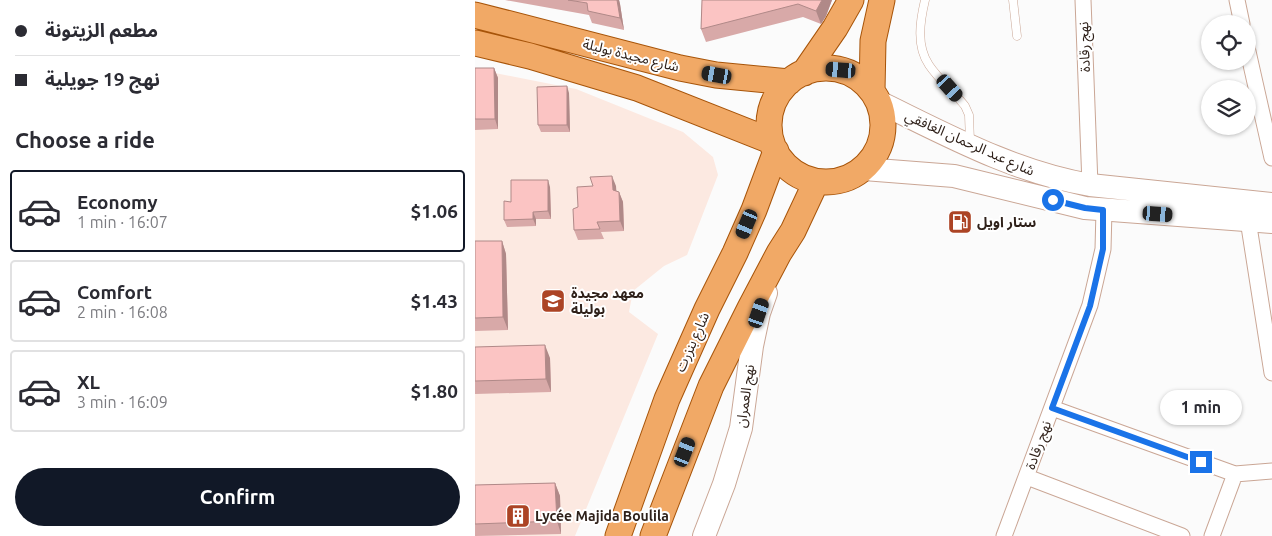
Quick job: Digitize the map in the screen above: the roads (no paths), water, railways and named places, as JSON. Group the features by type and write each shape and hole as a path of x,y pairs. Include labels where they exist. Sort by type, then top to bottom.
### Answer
{"main road":[{"path":"851,0 796,78 780,92 770,115 769,128 773,146 786,165 800,176 816,182 833,182 849,178 864,169 873,158 882,138 883,116 875,96 873,41 882,0"},
{"name":"شارع مجيدة بوليلة","path":"475,15 680,68 717,75 796,78"},
{"name":"شارع مجيدة بوليلة","path":"475,43 539,58 637,88 773,146"},
{"path":"796,78 822,69 841,70 858,78 875,96"},
{"name":"شارع عبد الرحمان الغافقي","path":"875,96 970,146 1037,173 1089,185 1272,204"},
{"name":"شارع بنزرت","path":"618,536 667,399 754,210 773,146"},
{"name":"شارع عبد الرحمان الغافقي","path":"864,169 954,176 1085,208 1272,222"},
{"path":"653,536 711,386 779,254 793,231 816,182"},
{"name":"نهج العمران","path":"704,536 724,484 741,428 749,367 759,313 779,254"}],"street":[{"name":"نهج رقادة","path":"1083,0 1089,185"},
{"path":"1237,0 1240,15"},
{"path":"1252,70 1272,158"},
{"name":"نهج رقادة","path":"1004,536 1090,306 1103,249 1103,210"},
{"path":"1248,220 1272,373"},
{"path":"1052,408 1235,474 1272,471"},
{"path":"1212,536 1235,474"},
{"path":"1027,477 1182,536"}],"lane":[{"path":"925,0 921,19 920,43 928,64 965,106 969,115 970,146"},
{"path":"1013,0 1017,36"}],"place":[{"name":"ستار اويل","path":"960,222"},
{"name":"معهد مجيدة بوليلة","path":"553,301"},
{"name":"Lycée Majida Boulila","path":"518,516"}]}
